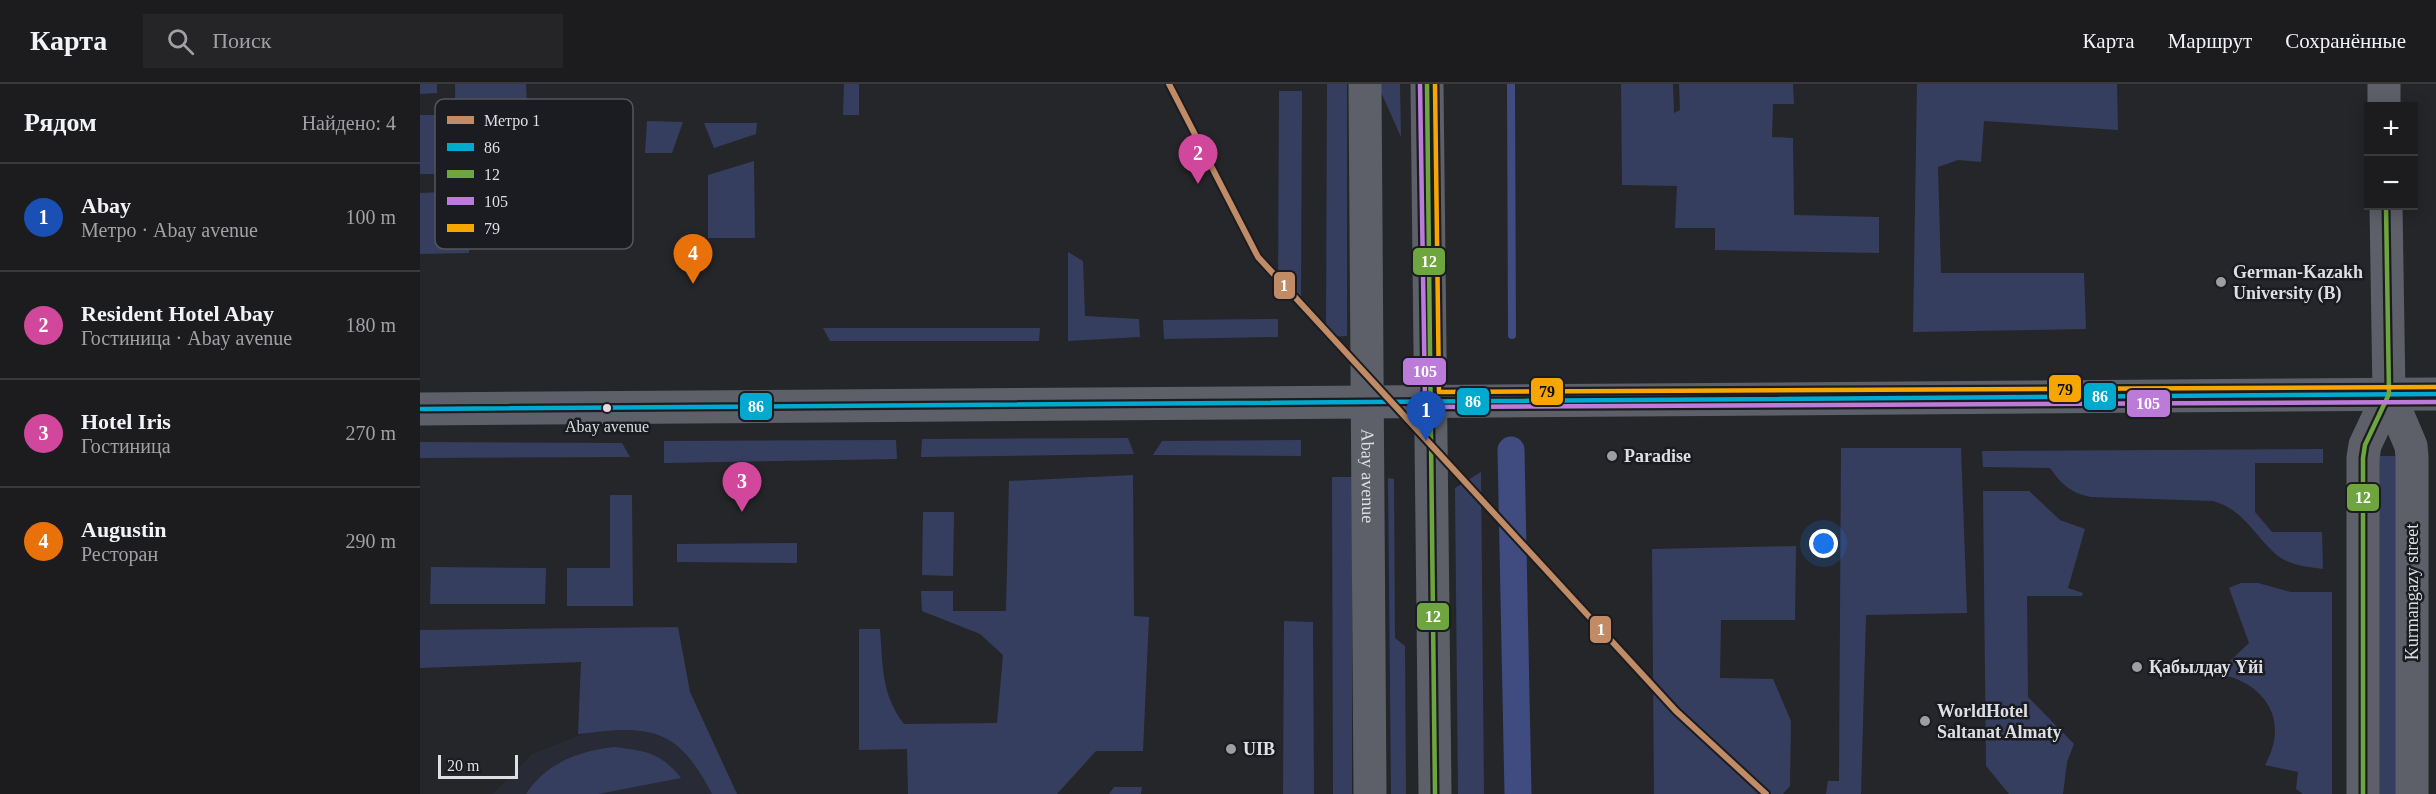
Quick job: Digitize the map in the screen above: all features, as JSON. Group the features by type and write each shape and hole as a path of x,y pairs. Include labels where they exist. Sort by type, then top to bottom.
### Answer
{"main road":[{"name":"Abay avenue","path":"1365,84 1370,794"},
{"path":"1427,84 1435,794"},
{"path":"2384,84 2384,102"},
{"name":"Kurmangazy street","path":"2386,210 2389,394 2411,446 2412,457 2412,794"},
{"path":"420,409 2436,393"},
{"name":"Kurmangazy street","path":"2363,794 2363,458 2365,445 2389,394"}],"shaded area":[{"path":"420,84 437,84 437,93 420,94"},
{"path":"455,84 526,84 527,99 455,99"},
{"path":"844,84 859,84 859,115 843,115"},
{"path":"1327,84 1347,84 1347,336 1326,337"},
{"path":"1380,84 1400,84 1401,137 1380,90"},
{"path":"1621,84 1673,84 1674,113 1680,110 1679,84 1793,84 1794,104 1773,104 1772,137 1793,138 1794,215 1879,217 1879,253 1715,250 1715,228 1675,228 1677,186 1622,185"},
{"path":"1917,84 2117,84 2118,130 1984,121 1981,162 1958,160 1938,167 1941,273 2084,273 2086,329 1913,332"},
{"path":"1279,91 1302,91 1301,297 1278,297"},
{"path":"420,115 435,115 435,174 420,174"},
{"path":"647,121 683,122 672,153 645,153"},
{"path":"704,123 757,123 756,134 714,148"},
{"path":"754,161 755,238 708,238 708,175"},
{"path":"435,192 435,249 469,249 469,253 420,254 420,193"},
{"path":"1068,252 1083,261 1085,316 1139,319 1140,337 1068,341"},
{"path":"1278,319 1278,337 1164,339 1163,320"},
{"path":"823,328 1040,328 1039,341 830,341"},
{"path":"1128,438 1134,454 921,457 922,439"},
{"path":"896,440 897,459 664,463 664,441"},
{"path":"1301,440 1301,456 1153,455 1162,441"},
{"path":"420,442 622,443 630,457 420,458"},
{"path":"1841,448 1961,448 1967,613 1866,615 1861,794 1826,794 1828,781 1839,781"},
{"path":"2323,449 2323,463 2255,463 2255,512 2272,532 2322,532 2323,569 2307,567 2281,558 2234,511 2213,501 2091,497 2068,487 2050,468 1983,467 1982,451"},
{"path":"2373,456 2401,456 2402,794 2374,794"},
{"path":"1481,472 1484,794 1458,794 1455,488"},
{"path":"1133,475 1134,616 1149,617 1143,751 1096,751 1057,794 908,794 907,749 859,750 859,629 880,629 887,691 896,713 904,724 997,723 1003,655 980,634 922,611 921,591 953,591 953,611 1006,611 1009,481"},
{"path":"1332,477 1352,477 1352,794 1333,794"},
{"path":"1388,478 1394,479 1395,638 1405,646 1406,794 1391,794"},
{"path":"1983,491 2029,491 2060,520 2085,529 2068,588 2083,593 2082,596 2027,596 2028,697 2074,744 2067,762 2063,794 2009,794 1986,766"},
{"path":"610,495 632,495 633,606 567,606 567,568 610,568"},
{"path":"923,512 954,512 953,576 922,575"},
{"path":"797,543 797,563 677,562 677,544"},
{"path":"1796,546 1795,620 1721,620 1720,678 1773,679 1791,721 1790,786 1783,794 1654,794 1652,549"},
{"path":"431,567 546,568 545,604 430,604"},
{"path":"2241,583 2258,583 2291,592 2332,592 2332,794 2303,794 2296,789 2298,772 2265,765 2271,751 2275,725 2266,702 2258,693 2234,678 2207,674 2230,661 2249,643 2229,588"},
{"path":"1284,621 1313,622 1314,794 1283,794"},
{"path":"678,627 690,692 737,794 712,794 686,755 673,743 659,735 624,730 578,734 581,662 420,668 420,630"},
{"path":"690,692 737,794 493,794 532,754"},
{"path":"614,747 652,754 666,763 681,778 598,794 526,794 543,774 564,760 576,755"},
{"path":"1114,787 1142,787 1141,794 1109,794"}],"waterway":[{"path":"1511,84 1512,335"},
{"path":"1511,450 1518,794"}],"metro line":[{"name":"1","path":"1169,84 1258,257 1676,711 1766,794"}],"transit line":[{"name":"105","path":"1420,84 1425,400 1430,407 2436,402"},
{"name":"12","path":"1427,84 1435,794"},
{"name":"79","path":"1435,84 1439,392 2436,387"},
{"name":"12","path":"2363,794 2363,458 2365,445 2389,394 2386,210"},
{"name":"86","path":"420,409 2436,394"}],"place":[{"name":"Resident Hotel Abay","path":"1198,184"},
{"name":"German-Kazakh University (B)","path":"2221,282"},
{"name":"Augustin","path":"693,284"},
{"name":"Abay avenue","path":"607,408"},
{"name":"Abay","path":"1426,441"},
{"name":"Paradise","path":"1612,456"},
{"name":"Hotel Iris","path":"742,512"},
{"name":"Қабылдау Үйі","path":"2137,667"},
{"name":"WorldHotel Saltanat Almaty","path":"1925,721"},
{"name":"UIB","path":"1231,749"}]}
